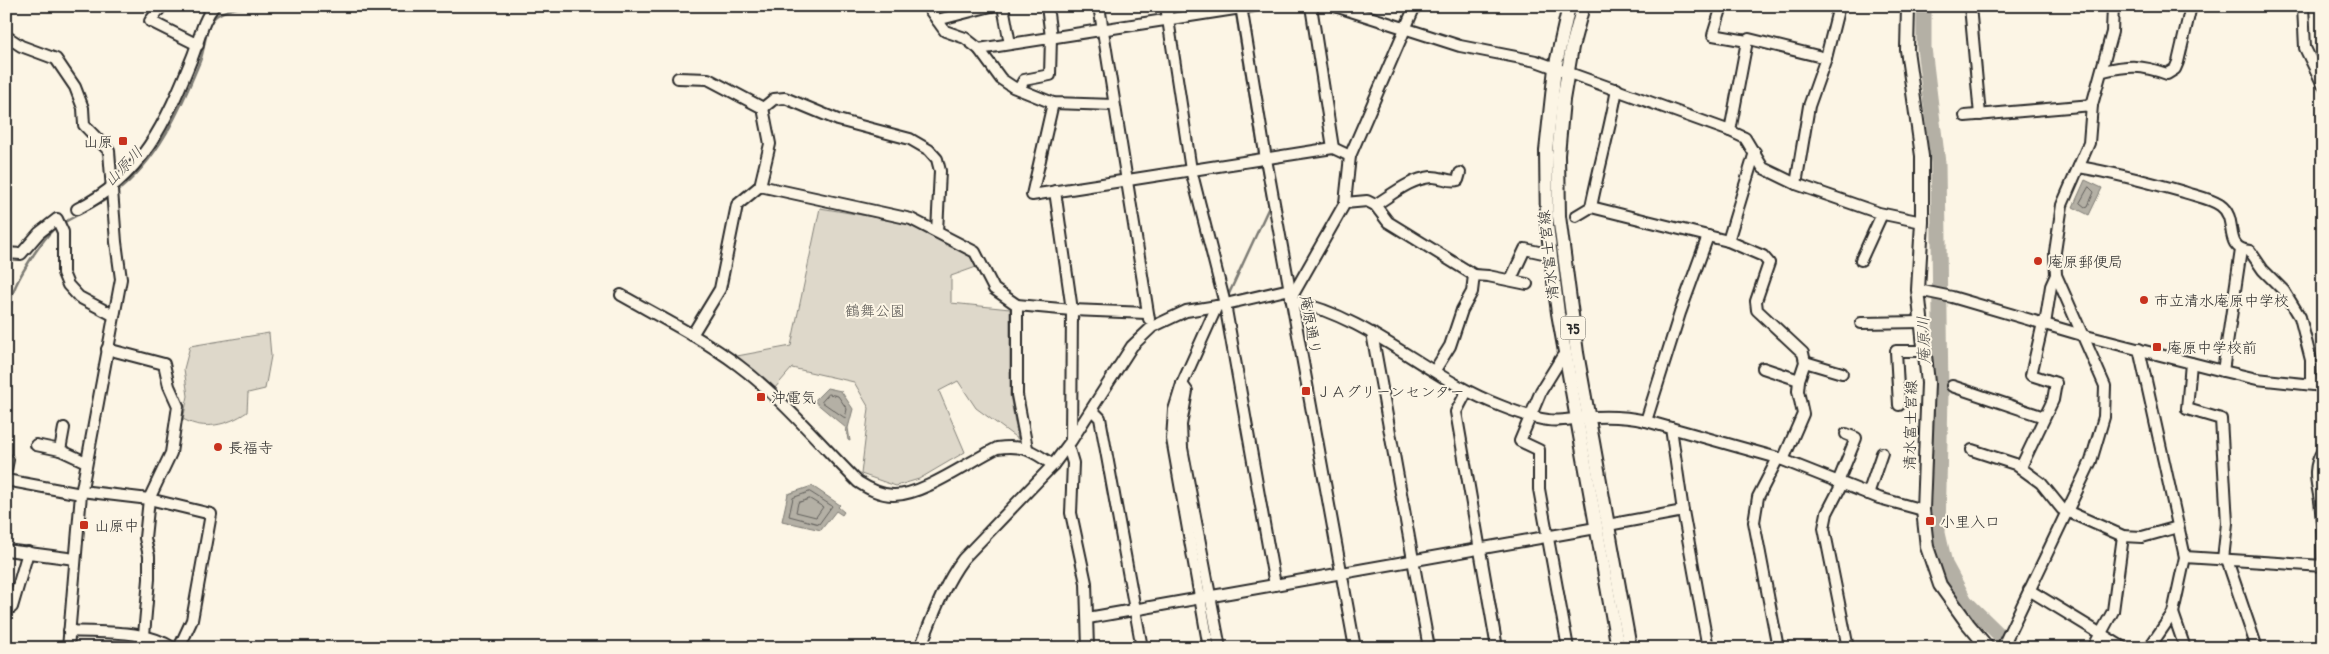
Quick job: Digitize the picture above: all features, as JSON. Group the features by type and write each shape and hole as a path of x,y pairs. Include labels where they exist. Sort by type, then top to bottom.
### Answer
{"main road":[{"name":"清水富士宮線","path":"1569,6 1555,68 1544,172 1549,251 1566,355 1583,418"},
{"name":"清水富士宮線","path":"1583,6 1572,47 1563,100 1558,155 1559,216 1583,418 1602,526 1618,648"},
{"name":"清水富士宮線","path":"1908,6 1907,50 1922,156 1922,322 1928,383 1923,510 1927,547 1940,585 1988,648"},
{"name":"清水富士宮線","path":"1602,526 1630,648"}],"street":[{"path":"162,6 150,21 198,45"},
{"path":"77,209 94,201 112,185 142,157 156,138 198,45 206,17 214,6"},
{"path":"927,6 945,31 964,38 979,49 1001,78 1019,89 1054,102 1114,105"},
{"path":"937,20 991,6"},
{"path":"1003,6 1010,44"},
{"path":"1019,89 1024,80 1050,76 1051,37 1047,6"},
{"path":"1099,6 1147,313 1152,327"},
{"path":"1166,6 1191,170 1221,305 1275,585"},
{"path":"979,49 1103,28 1254,6"},
{"path":"1311,6 1333,148"},
{"path":"1334,6 1356,10 1406,29 1460,46 1536,61 1730,130 1746,138 1763,168 1796,184 1882,214 1922,222"},
{"path":"1291,296 1345,203 1350,156 1416,6"},
{"path":"1722,6 1713,35 1747,41 1749,39 1826,58"},
{"path":"1796,184 1809,106 1826,58 1839,6"},
{"path":"1970,6 1980,115"},
{"path":"2002,648 2091,461 2104,417 2105,386 2056,275 2056,235 2065,196 2089,143 2092,105 2103,71 2112,32 2114,6"},
{"path":"2103,71 2128,65 2145,66 2167,74 2175,69 2191,6"},
{"path":"2304,6 2305,48 2323,85"},
{"name":"庵原通り","path":"1242,7 1266,159 1355,648"},
{"path":"6,36 21,46 56,59 76,87 84,108 84,125 109,151 121,279 81,492 68,648"},
{"path":"1730,130 1747,41"},
{"path":"678,78 708,79 763,108"},
{"path":"1591,207 1602,152 1611,125 1616,89"},
{"path":"763,108 774,98 785,98 838,120 910,139 929,150 938,159 940,171 937,232"},
{"path":"1054,102 1032,195 1333,148 1350,156"},
{"path":"1965,116 2092,105"},
{"path":"692,335 720,289 737,205 760,186 770,144 763,108"},
{"path":"1728,241 1755,152"},
{"path":"2079,167 2169,188 2220,205 2230,220 2234,244 2241,250 2250,252 2263,270 2284,291 2300,317 2311,360 2311,384"},
{"path":"1375,205 1411,182 1432,177 1455,182 1458,180 1460,172"},
{"path":"760,186 911,219 975,252 994,290 1017,305 1072,310 1147,313"},
{"path":"1055,191 1072,310 1070,444 1074,463 1071,513 1085,576 1088,648"},
{"path":"1345,203 1367,202 1375,205 1388,222 1474,275 1526,284"},
{"path":"1576,216 1591,207 1728,241 1763,256 1769,263 1756,301 1757,310 1803,353 1804,362 1798,391 1804,414 1781,459 1758,497 1754,522 1778,648"},
{"path":"1861,260 1882,214"},
{"path":"6,253 21,254 39,233 57,219 63,232 63,273 68,286 79,297 113,315"},
{"path":"1646,421 1680,313 1708,236"},
{"path":"1511,280 1525,249 1543,253 1549,251"},
{"path":"2222,371 2241,250"},
{"path":"1435,370 1450,346 1462,310 1472,292 1474,275"},
{"path":"2021,467 2052,400 2056,382 2031,375 2044,324 2051,286 2056,275"},
{"path":"1922,291 1952,296 2082,335 2191,364 2256,379 2323,386"},
{"path":"621,295 692,335 739,365 776,399 858,482 874,492 904,495 919,490 997,448 1009,446 1027,448 1053,465"},
{"path":"920,648 944,587 954,572 1053,465 1070,444 1132,346 1152,327 1186,311 1221,305 1291,296 1372,333 1467,391 1530,416 1549,421 1583,418 1631,418 1646,421 1781,459 1868,494 1923,510"},
{"path":"1017,305 1017,395 1027,448"},
{"path":"1209,648 1205,598 1180,425 1187,391 1182,384 1221,305"},
{"path":"1861,323 1922,322"},
{"path":"1372,333 1428,648"},
{"path":"107,349 164,364 169,386 178,406 171,453 149,499 145,538 149,556 149,579 144,635"},
{"path":"2139,349 2185,557 2173,613 2149,648"},
{"path":"1899,405 1896,352 1925,350"},
{"path":"1566,355 1562,357 1554,369 1530,416 1520,441 1539,450 1539,489 1568,648"},
{"path":"1804,362 1842,373"},
{"path":"2191,364 2187,409 2221,419 2228,523 2225,559 2257,648"},
{"path":"1763,368 1799,380"},
{"path":"1952,386 2044,417"},
{"path":"1467,391 1456,412 1497,648"},
{"path":"1092,410 1100,418 1142,648"},
{"path":"60,450 64,428"},
{"path":"1671,428 1683,511 1708,648"},
{"path":"1846,434 1856,438 1827,513 1824,528 1848,648"},
{"path":"36,445 60,450 86,462"},
{"path":"1972,450 2009,461 2021,467 2040,483 2058,505 2067,512 2123,536 2142,537 2178,527"},
{"path":"2185,557 2323,566 2321,508 2317,492 2315,467 2323,450"},
{"path":"1868,494 1882,453"},
{"path":"6,458 8,460 6,470"},
{"path":"6,480 81,492 149,499 211,514 192,620 179,648"},
{"path":"1088,618 1683,511"},
{"path":"2092,648 2113,611 2123,536"},
{"path":"6,550 75,559"},
{"path":"12,607 28,552"},
{"path":"2029,590 2124,648"},
{"path":"1205,598 1220,648"},
{"path":"2173,613 2185,648"},
{"path":"69,631 144,635 173,648"}],"green space":[{"name":"鶴舞公園","path":"820,208 909,223 972,257 979,266 951,276 951,303 1010,309 1010,395 1018,439 976,408 958,381 939,391 965,452 919,479 896,486 861,474 869,408 854,382 792,368 774,389 737,356 791,346"},
{"path":"269,333 271,356 265,389 248,393 247,412 240,417 216,425 199,425 183,419 188,396 184,369 190,346"}],"water":[{"path":"2085,180 2102,188 2089,215 2073,207"},
{"path":"827,388 841,391 853,409 848,428 850,441 848,440 846,428 814,401"},
{"path":"812,486 840,505 838,507 844,512 842,515 836,511 821,530 782,521 788,494"}],"waterway":[{"name":"山原川","path":"115,193 144,166 176,116 202,56 211,22 218,15 226,11 251,6"},
{"name":"庵原川","path":"1924,6 1924,48 1938,163 1941,394 1938,533 1945,564 1965,601 2013,648"},
{"path":"1236,13 1260,158"},
{"path":"1227,298 1269,207 1261,163"},
{"name":"山原川","path":"61,224 109,198"},
{"name":"山原川","path":"6,338 9,328 12,296 19,280 44,240 56,227"},
{"path":"1188,382 1222,307"}],"place":[{"name":"山原","path":"123,141"},
{"name":"庵原郵便局","path":"2038,261"},
{"name":"市立清水庵原中学校","path":"2144,300"},
{"name":"庵原中学校前","path":"2157,347"},
{"name":"ＪＡグリーンセンター","path":"1306,391"},
{"name":"沖電気","path":"761,397"},
{"name":"長福寺","path":"218,447"},
{"name":"小里入口","path":"1930,521"},
{"name":"山原中","path":"84,525"}]}
